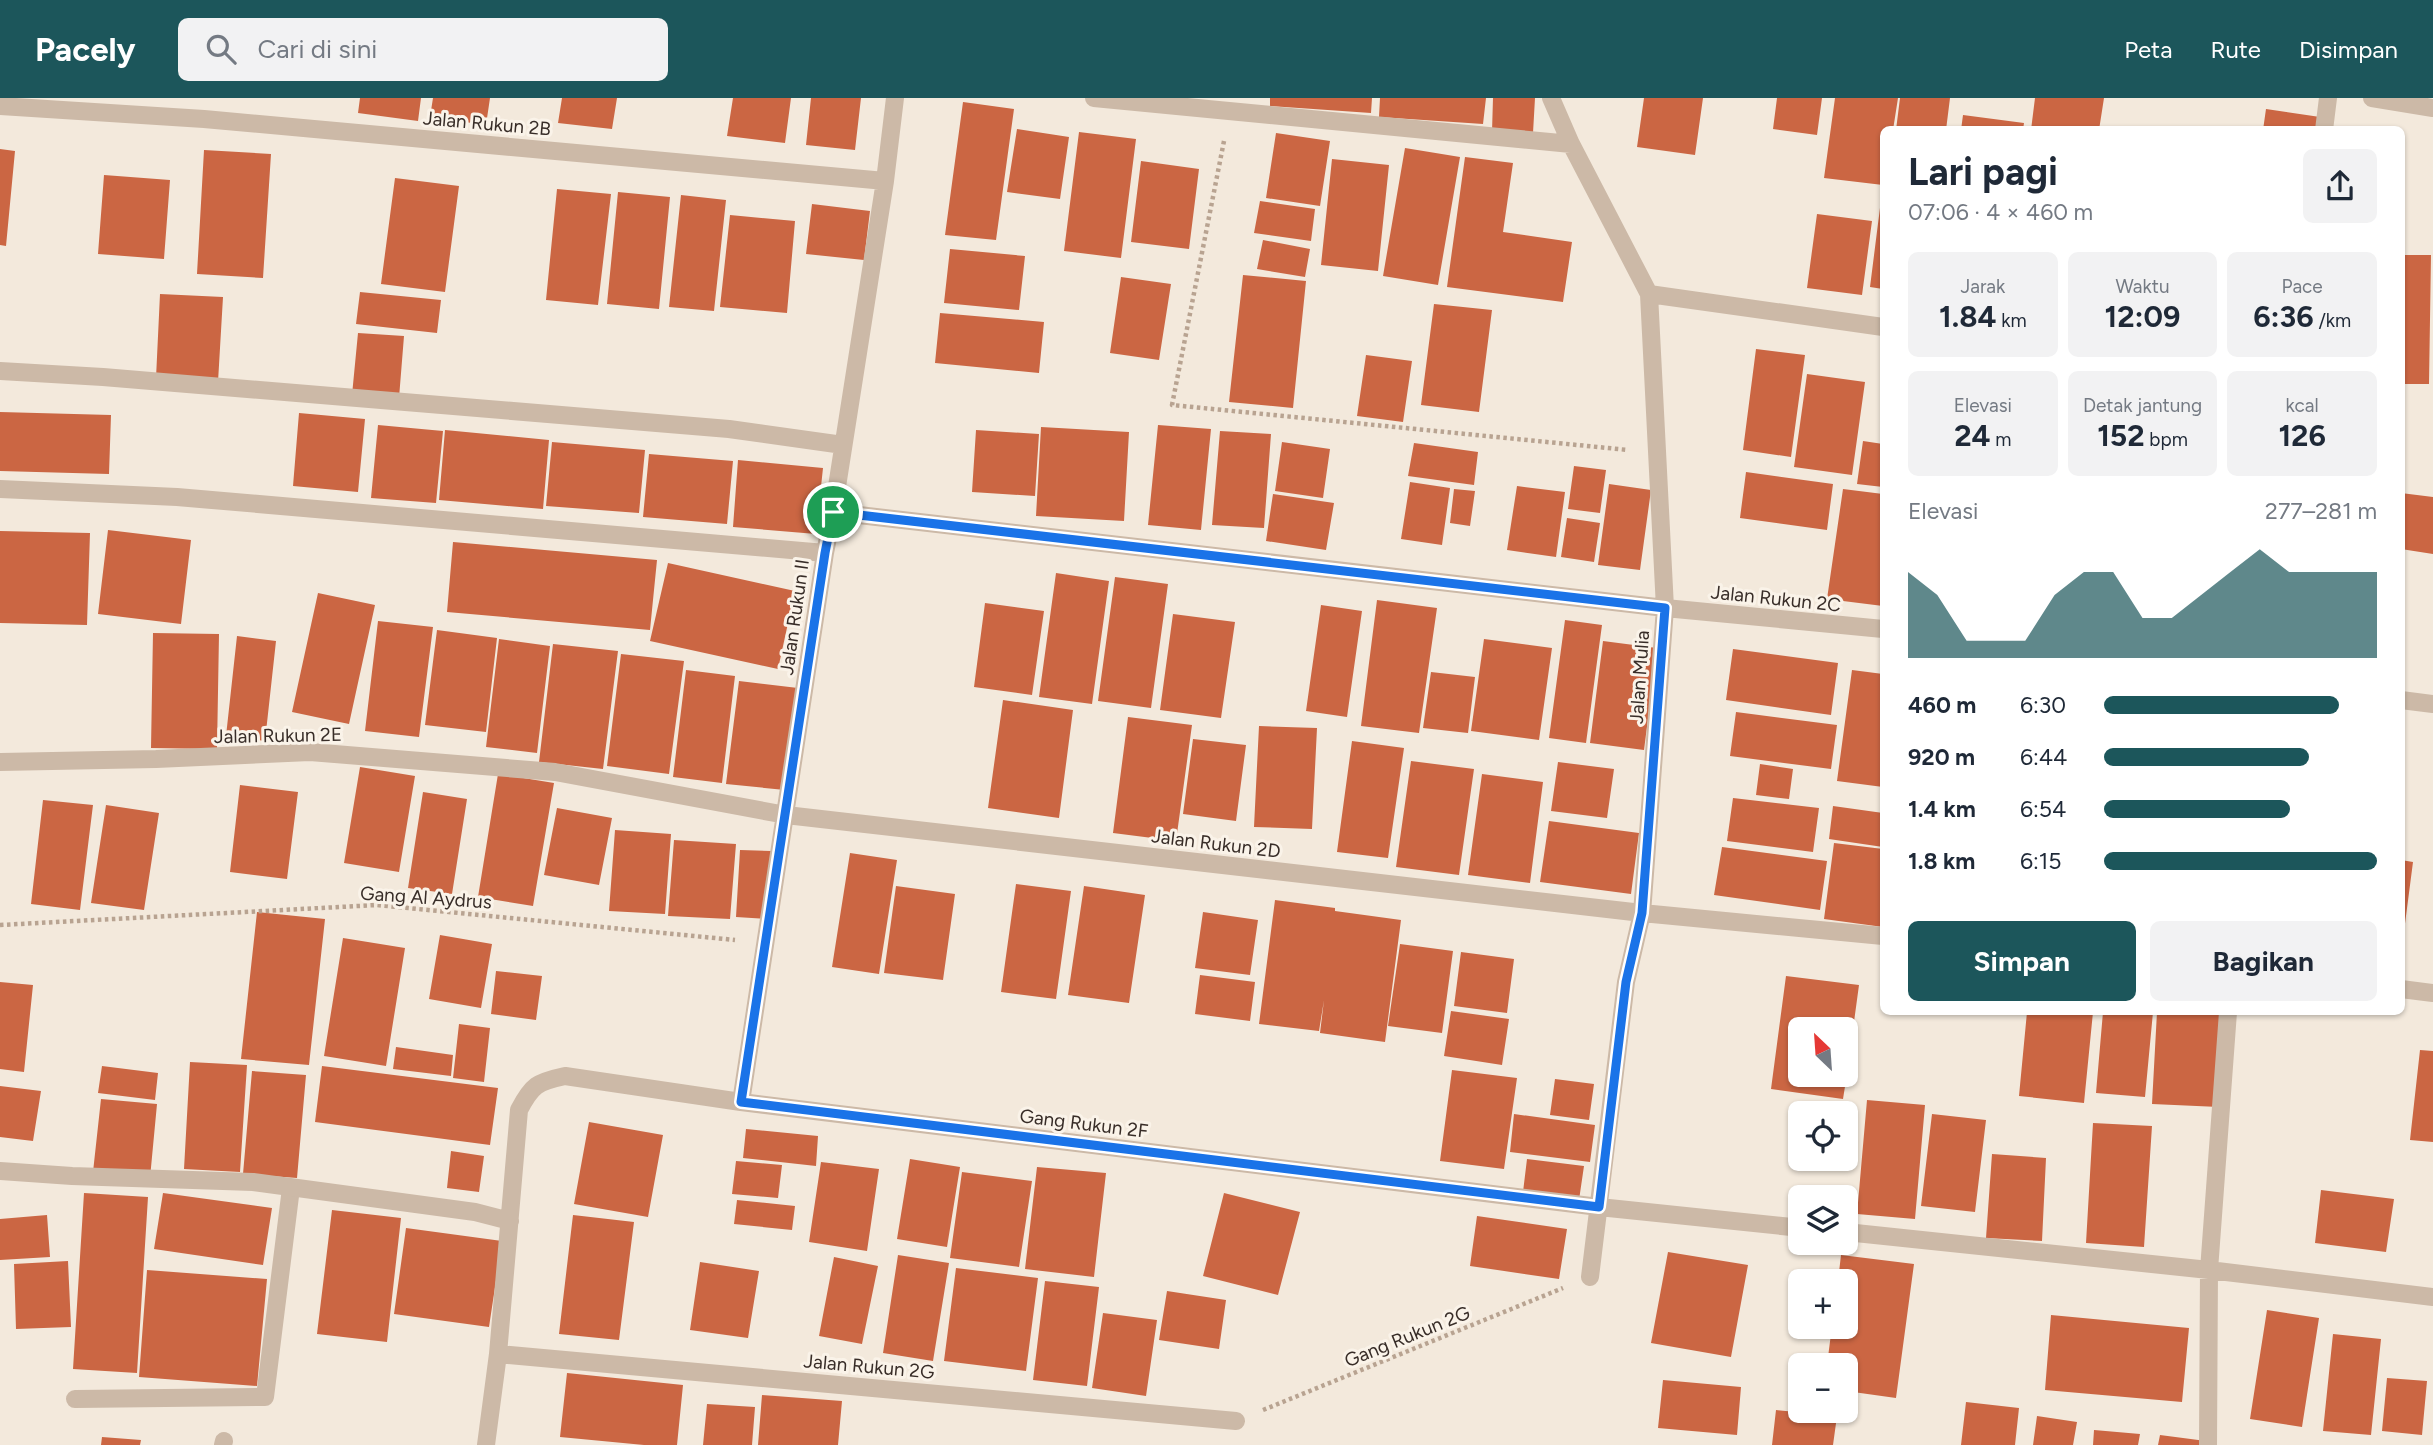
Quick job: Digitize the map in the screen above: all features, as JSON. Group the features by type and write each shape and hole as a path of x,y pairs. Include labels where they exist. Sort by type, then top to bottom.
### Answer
{"street":[{"name":"Jalan Rukun II","path":"741,1102 885,181 895,98"},
{"path":"1094,98 1571,144"},
{"name":"Jalan Mulia","path":"1551,98 1571,144 1649,295 1665,608 1642,913 1626,982 1590,1277"},
{"path":"2324,126 2328,98"},
{"path":"2372,98 2433,108"},
{"name":"Jalan Rukun 2B","path":"7,103 885,181"},
{"path":"1649,295 1880,327"},
{"path":"0,371 103,377 729,429 844,445"},
{"path":"0,489 177,497 825,553"},
{"name":"Jalan Rukun 2C","path":"833,512 1665,608 1880,629"},
{"path":"2405,701 2433,705"},
{"name":"Jalan Rukun 2E","path":"0,762 156,759 310,751 555,772 786,815"},
{"name":"Jalan Rukun 2D","path":"786,815 1642,913 1880,936"},
{"path":"2405,990 2433,993"},
{"path":"2208,1445 2208,1270 2228,1015"},
{"name":"Gang Rukun 2F","path":"510,1221 519,1110 529,1091 541,1082 565,1076 741,1102 1599,1207 1788,1227"},
{"path":"0,1171 253,1182 475,1212 510,1221 498,1354 485,1445"},
{"path":"75,1399 265,1397 291,1188"},
{"path":"1858,1233 2433,1297"},
{"name":"Jalan Rukun 2G","path":"498,1354 1236,1421"}],"path":[{"path":"1230,110 1172,405 1657,453"},
{"name":"Gang Al Aydrus","path":"0,925 377,905 764,943"},
{"name":"Gang Rukun 2G","path":"1236,1421 1590,1277"}],"building":[{"path":"360,98 421,98 418,121 358,113"},
{"path":"433,98 490,98 486,125 430,117"},
{"path":"562,98 617,98 612,129 558,123"},
{"path":"733,98 791,98 785,143 727,136"},
{"path":"811,98 861,98 855,150 806,145"},
{"path":"1270,98 1372,98 1371,113 1270,106"},
{"path":"1380,98 1486,98 1483,124 1379,117"},
{"path":"1493,98 1535,98 1533,133 1492,132"},
{"path":"1644,98 1703,98 1695,155 1637,147"},
{"path":"1777,98 1822,98 1817,135 1773,129"},
{"path":"1835,98 1898,98 1894,126 1880,126 1880,185 1824,178"},
{"path":"1900,98 1950,98 1946,126 1896,126"},
{"path":"2035,98 2104,98 2100,126 2032,126"},
{"path":"963,102 1014,109 996,240 945,235"},
{"path":"2266,109 2320,117 2319,126 2264,126"},
{"path":"1963,115 2024,123 2024,126 1962,126"},
{"path":"1017,129 1069,137 1060,199 1007,192"},
{"path":"1079,132 1136,139 1121,258 1064,251"},
{"path":"1276,133 1330,141 1320,206 1266,198"},
{"path":"1405,148 1460,157 1438,285 1383,276"},
{"path":"0,149 15,151 6,246 0,245"},
{"path":"204,150 271,154 263,278 197,274"},
{"path":"1465,157 1513,163 1503,232 1572,242 1563,302 1447,287"},
{"path":"1332,159 1389,165 1378,271 1321,265"},
{"path":"1141,161 1199,169 1189,249 1131,242"},
{"path":"104,175 170,180 164,259 98,254"},
{"path":"395,178 459,186 445,292 381,284"},
{"path":"557,189 611,194 598,305 546,300"},
{"path":"618,192 670,197 659,309 607,304"},
{"path":"681,195 726,200 714,311 669,307"},
{"path":"1260,201 1315,209 1311,241 1254,233"},
{"path":"812,204 870,211 864,260 806,254"},
{"path":"1880,208 1880,289 1870,287"},
{"path":"1817,214 1872,221 1862,295 1807,288"},
{"path":"730,215 795,221 787,313 720,307"},
{"path":"1263,240 1310,249 1305,277 1257,269"},
{"path":"950,249 1025,256 1019,310 944,303"},
{"path":"2405,255 2431,255 2429,384 2405,384"},
{"path":"1243,275 1306,281 1293,408 1229,402"},
{"path":"1121,277 1171,284 1159,360 1110,353"},
{"path":"360,292 441,300 437,333 356,324"},
{"path":"160,294 223,297 218,382 156,378"},
{"path":"1434,304 1492,310 1479,412 1421,405"},
{"path":"940,313 1044,322 1039,373 935,363"},
{"path":"358,333 404,336 399,398 352,395"},
{"path":"1756,349 1805,355 1791,457 1743,450"},
{"path":"1366,355 1412,361 1403,422 1357,416"},
{"path":"1807,374 1865,382 1852,475 1794,467"},
{"path":"0,412 111,415 109,474 0,471"},
{"path":"299,413 365,419 358,492 293,486"},
{"path":"378,425 443,431 436,503 371,498"},
{"path":"1158,425 1211,429 1201,530 1148,525"},
{"path":"1041,427 1129,432 1124,521 1036,516"},
{"path":"445,430 549,440 543,509 439,500"},
{"path":"976,430 1039,434 1035,496 972,492"},
{"path":"1220,431 1271,434 1264,528 1212,525"},
{"path":"1863,441 1880,444 1880,487 1857,484"},
{"path":"552,442 645,450 639,513 546,506"},
{"path":"1282,442 1330,449 1323,498 1275,491"},
{"path":"1414,443 1478,452 1474,485 1408,476"},
{"path":"649,454 733,461 727,524 643,517"},
{"path":"738,460 823,468 816,534 733,527"},
{"path":"1574,466 1606,470 1600,513 1568,509"},
{"path":"1746,472 1833,484 1827,530 1740,518"},
{"path":"1410,482 1450,488 1442,545 1401,539"},
{"path":"1609,484 1651,490 1640,570 1598,565"},
{"path":"1517,486 1565,492 1556,557 1507,550"},
{"path":"1454,489 1475,491 1470,526 1450,523"},
{"path":"1843,489 1880,494 1880,606 1827,599"},
{"path":"1273,494 1334,503 1326,550 1266,541"},
{"path":"2405,494 2433,497 2433,554 2405,550"},
{"path":"1567,518 1600,523 1594,562 1561,557"},
{"path":"108,530 191,540 181,624 98,614"},
{"path":"0,531 90,533 87,625 0,623"},
{"path":"453,542 657,560 650,630 447,612"},
{"path":"668,563 795,591 778,669 650,641"},
{"path":"1056,573 1109,581 1092,704 1039,697"},
{"path":"1115,577 1168,584 1151,708 1098,701"},
{"path":"318,593 375,605 349,724 292,712"},
{"path":"1377,600 1437,608 1419,733 1361,726"},
{"path":"985,603 1044,611 1032,695 974,687"},
{"path":"1321,605 1362,611 1347,717 1306,711"},
{"path":"1173,614 1235,622 1221,718 1160,710"},
{"path":"1565,620 1602,625 1586,743 1549,738"},
{"path":"378,621 433,627 419,737 365,731"},
{"path":"437,630 497,638 486,732 425,725"},
{"path":"153,633 219,634 217,749 151,748"},
{"path":"237,636 276,641 265,741 226,736"},
{"path":"499,639 550,646 537,753 486,747"},
{"path":"1484,639 1552,648 1539,740 1471,731"},
{"path":"1603,641 1657,648 1644,750 1590,743"},
{"path":"553,644 618,651 603,769 539,762"},
{"path":"1733,649 1838,663 1831,715 1726,700"},
{"path":"621,654 684,661 669,774 607,766"},
{"path":"686,670 735,676 722,783 673,777"},
{"path":"1852,670 1880,674 1880,787 1837,781"},
{"path":"1431,672 1475,677 1468,733 1423,728"},
{"path":"739,681 798,688 785,790 726,784"},
{"path":"1003,700 1073,710 1059,818 988,808"},
{"path":"1736,712 1837,725 1831,769 1730,756"},
{"path":"1128,717 1192,725 1176,841 1113,833"},
{"path":"1259,726 1317,728 1312,829 1254,827"},
{"path":"1193,739 1246,745 1236,821 1183,814"},
{"path":"1352,741 1404,748 1388,858 1337,852"},
{"path":"1411,761 1474,769 1459,875 1396,867"},
{"path":"1558,762 1614,769 1607,818 1551,811"},
{"path":"1760,764 1793,769 1789,799 1756,795"},
{"path":"360,767 415,776 399,872 344,863"},
{"path":"498,774 554,783 533,906 478,897"},
{"path":"1482,774 1543,782 1530,883 1468,875"},
{"path":"240,785 298,792 287,879 230,872"},
{"path":"423,792 467,799 452,894 408,888"},
{"path":"1733,798 1819,808 1813,852 1727,841"},
{"path":"43,800 93,805 80,910 31,904"},
{"path":"106,805 159,813 144,910 91,903"},
{"path":"1833,806 1880,813 1880,847 1829,839"},
{"path":"557,808 612,818 599,885 544,875"},
{"path":"1549,821 1639,833 1631,894 1540,882"},
{"path":"615,830 671,834 665,914 609,911"},
{"path":"674,840 736,844 730,919 668,916"},
{"path":"1834,843 1880,849 1880,927 1824,919"},
{"path":"1722,847 1827,861 1820,910 1714,895"},
{"path":"740,850 771,851 767,919 736,917"},
{"path":"850,853 897,860 879,974 832,967"},
{"path":"2405,861 2413,862 2405,924"},
{"path":"1016,884 1071,891 1056,999 1001,992"},
{"path":"896,886 955,894 943,980 884,973"},
{"path":"1084,886 1145,895 1129,1003 1068,995"},
{"path":"1275,900 1401,920 1385,1042 1320,1033 1324,1000 1319,1031 1259,1024"},
{"path":"257,912 325,919 309,1065 241,1059"},
{"path":"1203,912 1258,920 1250,975 1195,968"},
{"path":"440,935 492,944 481,1008 429,999"},
{"path":"343,938 405,948 386,1066 324,1056"},
{"path":"1400,944 1453,951 1442,1033 1388,1026"},
{"path":"1461,952 1514,959 1507,1013 1454,1006"},
{"path":"496,971 542,976 536,1020 491,1014"},
{"path":"1200,975 1255,982 1250,1021 1195,1014"},
{"path":"1786,976 1859,985 1855,1017 1788,1017 1788,1087 1845,1087 1843,1099 1771,1089"},
{"path":"0,982 33,985 24,1072 0,1069"},
{"path":"1451,1011 1509,1019 1502,1065 1444,1056"},
{"path":"2027,1015 2093,1015 2084,1103 2019,1096"},
{"path":"2103,1015 2153,1015 2145,1097 2096,1093"},
{"path":"2157,1015 2224,1015 2219,1107 2152,1104"},
{"path":"459,1024 490,1028 484,1082 453,1078"},
{"path":"396,1047 453,1055 451,1076 393,1069"},
{"path":"2420,1050 2433,1051 2433,1142 2410,1140"},
{"path":"190,1062 247,1065 240,1172 184,1169"},
{"path":"102,1066 158,1073 155,1100 98,1093"},
{"path":"322,1066 498,1088 490,1145 315,1122"},
{"path":"1452,1070 1517,1078 1504,1169 1440,1161"},
{"path":"252,1071 306,1075 297,1178 243,1174"},
{"path":"1555,1079 1594,1084 1589,1120 1550,1115"},
{"path":"0,1086 41,1091 33,1141 0,1137"},
{"path":"101,1099 157,1104 150,1178 93,1172"},
{"path":"1867,1100 1925,1105 1915,1219 1858,1214"},
{"path":"1514,1114 1595,1125 1590,1162 1510,1152"},
{"path":"1932,1114 1986,1120 1975,1212 1921,1206"},
{"path":"589,1122 663,1135 648,1217 574,1204"},
{"path":"2093,1123 2152,1126 2144,1247 2086,1243"},
{"path":"746,1129 818,1136 816,1166 743,1158"},
{"path":"451,1151 484,1156 479,1192 447,1188"},
{"path":"1992,1154 2046,1158 2042,1241 1986,1238"},
{"path":"910,1159 960,1167 947,1247 897,1239"},
{"path":"1527,1159 1584,1166 1579,1200 1523,1192"},
{"path":"736,1161 782,1165 778,1198 732,1194"},
{"path":"821,1162 879,1169 867,1251 809,1242"},
{"path":"1037,1167 1106,1173 1094,1277 1025,1269"},
{"path":"962,1172 1032,1181 1019,1267 950,1258"},
{"path":"2321,1190 2394,1199 2386,1252 2315,1243"},
{"path":"84,1193 148,1197 137,1373 73,1369"},
{"path":"163,1193 272,1208 263,1265 154,1249"},
{"path":"1224,1193 1300,1212 1278,1295 1203,1276"},
{"path":"737,1200 795,1206 792,1230 734,1224"},
{"path":"332,1210 401,1218 387,1342 317,1334"},
{"path":"47,1215 50,1257 0,1260 0,1219"},
{"path":"573,1215 634,1222 619,1340 559,1334"},
{"path":"1477,1216 1567,1229 1559,1279 1470,1266"},
{"path":"406,1228 502,1241 489,1327 394,1314"},
{"path":"1668,1252 1748,1265 1731,1357 1651,1343"},
{"path":"898,1255 949,1263 933,1361 883,1353"},
{"path":"1841,1255 1914,1264 1896,1398 1858,1393 1858,1353 1829,1353 1830,1339 1858,1339 1858,1269 1839,1269"},
{"path":"834,1257 878,1266 862,1344 819,1336"},
{"path":"68,1261 71,1327 16,1329 14,1264"},
{"path":"700,1262 759,1271 748,1338 690,1330"},
{"path":"956,1268 1038,1278 1026,1371 944,1361"},
{"path":"147,1270 267,1279 257,1386 139,1377"},
{"path":"1045,1281 1099,1287 1087,1386 1033,1380"},
{"path":"1167,1291 1226,1300 1219,1349 1159,1340"},
{"path":"2267,1310 2319,1318 2302,1427 2250,1419"},
{"path":"1103,1313 1157,1320 1146,1396 1092,1388"},
{"path":"2051,1315 2189,1328 2182,1402 2045,1390"},
{"path":"2333,1334 2381,1339 2371,1435 2323,1431"},
{"path":"567,1373 683,1385 677,1445 644,1445 560,1437"},
{"path":"2387,1378 2427,1381 2422,1435 2382,1431"},
{"path":"1663,1380 1741,1387 1737,1435 1658,1428"},
{"path":"762,1395 842,1401 838,1445 758,1445"},
{"path":"1966,1402 2019,1408 2015,1445 1961,1445"},
{"path":"707,1404 755,1407 752,1445 703,1445"},
{"path":"1776,1410 1788,1411 1788,1423 1836,1423 1833,1445 1772,1445"},
{"path":"2037,1416 2077,1422 2073,1445 2033,1445"},
{"path":"2094,1430 2140,1434 2138,1445 2093,1445"},
{"path":"2160,1435 2206,1441 2205,1445 2158,1445"},
{"path":"102,1437 141,1440 140,1445 101,1445"}],"route":[{"path":"833,512 1665,608 1642,913 1626,982 1599,1207 741,1102 833,512"}]}
